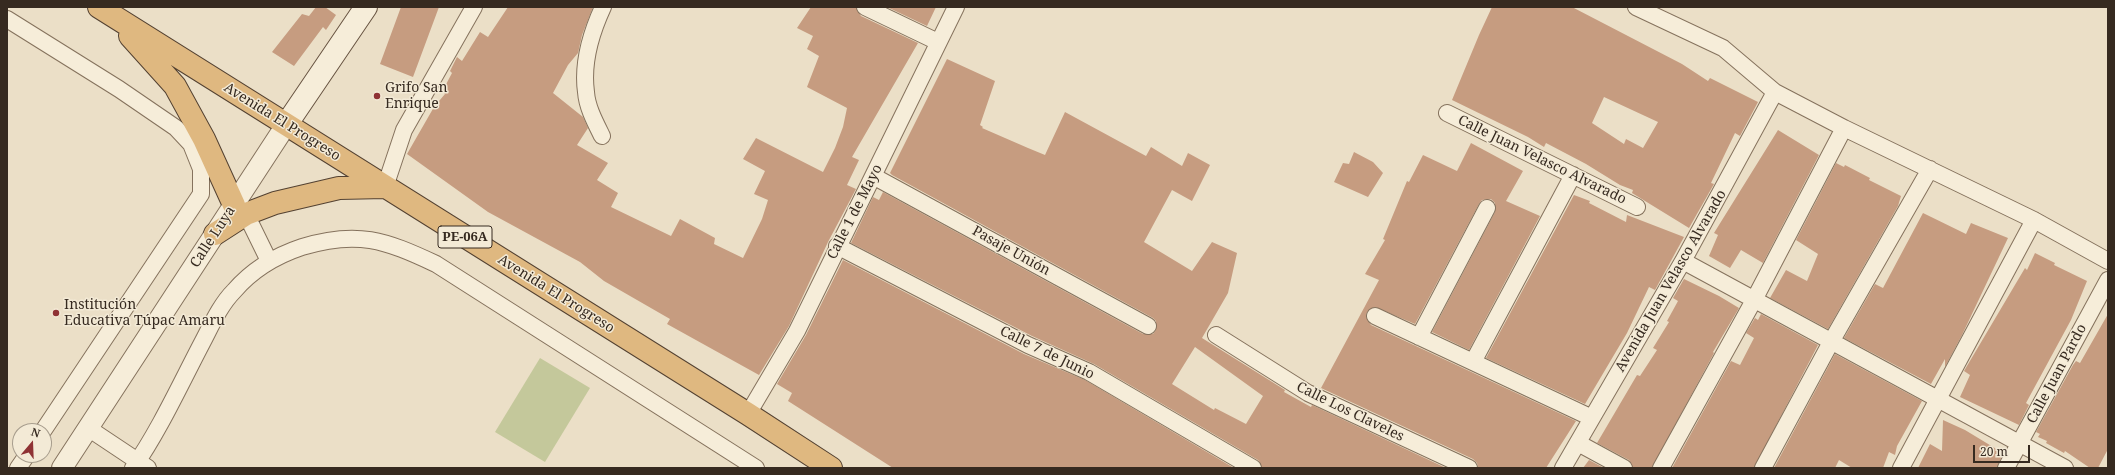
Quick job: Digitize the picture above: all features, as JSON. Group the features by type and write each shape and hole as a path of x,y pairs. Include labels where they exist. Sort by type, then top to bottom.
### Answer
{"highway":[{"name":"Avenida El Progreso","path":"103,10 748,414 831,468"},
{"path":"103,10 175,86 240,210"},
{"path":"215,234 240,210 331,189 384,187"}],"main road":[{"name":"Calle Luya","path":"286,125 366,7"}],"street":[{"path":"384,187 404,130 474,7"},
{"path":"602,136 590,109 586,91 588,49 595,24 603,7"},
{"path":"865,7 938,42"},
{"name":"Calle 1 de Mayo","path":"748,414 797,331 837,246 956,7"},
{"path":"1636,7 1724,48 1775,92 1844,128 2034,220 2108,261"},
{"path":"7,19 119,89 176,128 191,144 201,169 201,194 48,423"},
{"name":"Avenida Juan Velasco Alvarado","path":"1563,468 1683,261 1775,92"},
{"name":"Calle Juan Velasco Alvarado","path":"1447,113 1637,207"},
{"name":"Calle Luya","path":"240,210 286,125"},
{"path":"1661,468 1754,300 1844,128"},
{"path":"1763,468 1831,342 1930,169"},
{"path":"1473,362 1573,175"},
{"name":"Pasaje Unión","path":"873,176 1148,326"},
{"path":"1419,337 1487,208"},
{"path":"240,210 269,261"},
{"path":"1901,468 2034,220"},
{"name":"Calle Luya","path":"62,468 215,234"},
{"path":"88,428 140,466 215,318 232,292 251,274 269,261 297,249 325,240 353,237 376,241 404,249 436,264 756,468"},
{"name":"Calle 7 de Junio","path":"837,246 1028,345 1089,372 1253,468"},
{"path":"1683,261 2065,468"},
{"name":"Calle Juan Pardo","path":"2006,468 2108,280"},
{"path":"1375,316 1592,418"},
{"name":"Calle Los Claveles","path":"1216,335 1308,394 1469,468"},
{"path":"1578,443 1624,468"}],"green space":[{"path":"540,358 590,388 545,462 495,432"}],"building":[{"path":"316,7 325,7 336,15 326,30 323,27 294,66 272,52 302,14 309,16"},
{"path":"401,7 439,7 413,77 380,64"},
{"path":"508,7 593,7 582,35 578,53 568,65 553,93 583,117 588,128 577,145 608,163 597,180 618,193 611,207 671,236 680,219 715,238 714,244 743,258 762,219 768,200 754,194 765,171 743,159 756,138 823,172 835,148 843,127 847,108 807,87 819,56 807,49 813,36 797,28 811,7 856,7 861,16 918,43 852,157 859,160 847,185 856,189 828,242 789,326 759,375 667,324 670,319 604,281 580,262 488,212 407,154 434,107 445,94 442,92 452,73 450,71 457,57 462,61 480,32 488,37"},
{"path":"887,7 936,7 927,26"},
{"path":"1492,7 1572,7 1682,64 1708,81 1710,78 1758,102 1740,136 1735,133 1711,183 1714,184 1689,228 1632,193 1633,190 1620,185 1586,164 1546,143 1544,147 1528,137 1452,100","holes":["1604,97 1658,122 1643,148 1626,139 1624,144 1592,123"]},
{"path":"947,59 995,81 980,125 983,127 982,128 1045,155 1065,112 1146,156 1151,147 1182,166 1188,153 1210,165 1192,201 1172,190 1144,242 1192,271 1212,242 1237,253 1228,293 1202,338 1285,390 1284,392 1311,407 1312,405 1446,468 1262,468 1258,460 1094,364 1032,336 851,243 873,197 879,200 883,192 1143,334 1153,334 1156,330 1156,321 1153,318 890,173","holes":["1195,347 1263,396 1246,424 1215,408 1214,410 1172,384"]},
{"path":"1778,130 1819,155 1763,263 1741,250 1730,268 1709,256 1718,235 1714,233"},
{"path":"1471,143 1523,171 1506,201 1540,216 1469,350 1432,332 1495,212 1495,203 1491,199 1482,200 1479,204 1415,324 1375,307 1367,312 1366,317 1371,325 1576,421 1546,468 1478,468 1477,463 1473,459 1321,388 1379,280 1365,274 1385,240 1383,239 1407,181 1409,182 1423,155 1457,171"},
{"path":"1354,152 1373,162 1383,173 1368,197 1334,182 1343,163 1349,164"},
{"path":"1836,163 1844,167 1845,165 1870,178 1869,180 1901,196 1898,206 1828,329 1770,298 1786,270 1807,281 1818,254 1796,240"},
{"path":"1574,195 1590,201 1589,203 1626,222 1627,215 1684,237 1655,290 1649,287 1627,333 1585,404 1486,358"},
{"path":"1923,213 1966,234 1971,223 2008,238 1962,335 1945,367 1945,359 1931,384 1844,338 1875,284 1883,288"},
{"path":"2035,253 2055,263 2054,265 2087,281 2071,320 2026,403 2029,405 2019,425 1960,397 1970,375 1964,371 2025,268 2027,270"},
{"path":"843,260 1024,354 1085,380 1234,468 893,468 788,401 792,393 777,384 806,335"},
{"path":"1684,279 1719,296 1739,308 1713,352 1714,353 1652,468 1633,468 1629,460 1597,443 1637,375 1640,376 1657,350 1653,348 1669,322 1667,321 1678,301 1673,298"},
{"path":"1761,314 1818,345 1754,468 1672,468 1731,361 1740,365 1754,338 1746,333 1755,318 1758,320"},
{"path":"2108,314 2108,449 2098,468 2090,468 2065,451 2064,453 2046,443 2047,441 2038,437 2040,434 2036,432 2073,365 2076,361 2080,363"},
{"path":"1835,354 1922,401 1897,446 1895,455 1889,452 1883,468 1852,468 1839,460 1835,468 1774,468"},
{"path":"1943,420 1965,430 2003,453 1997,468 1918,468 1930,444 1942,451"},
{"path":"1589,460 1604,468 1583,468"}],"place":[{"name":"Grifo San Enrique","path":"377,96"},
{"name":"Institución Educativa Túpac Amaru","path":"56,313"}]}
